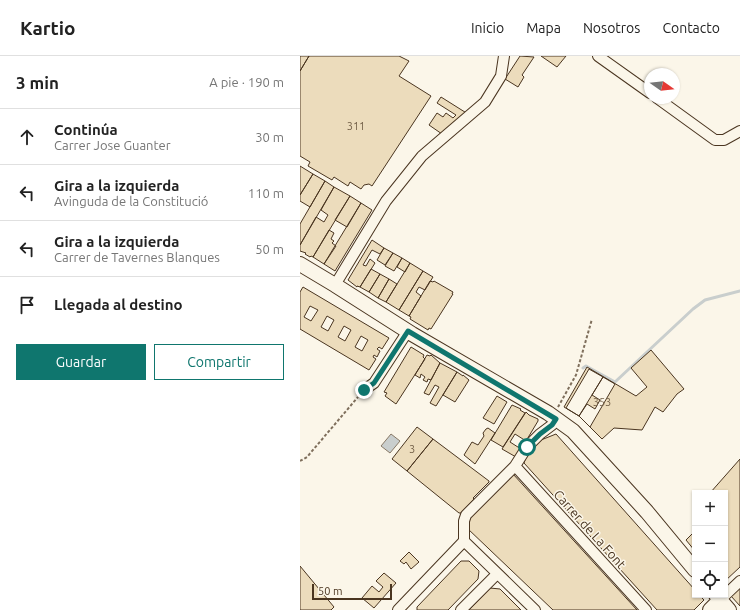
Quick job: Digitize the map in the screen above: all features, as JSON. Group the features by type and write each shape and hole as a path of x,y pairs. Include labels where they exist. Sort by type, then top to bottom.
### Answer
{"main road":[{"path":"300,264 408,331 552,416 573,431 647,512 692,566"},
{"path":"710,610 722,602"}],"street":[{"path":"335,285 386,201 422,156 485,102 500,76 504,56"},
{"path":"598,56 644,89"},
{"path":"665,104 715,140 724,140 740,131"},
{"path":"364,390 374,383 408,331"},
{"path":"398,610 464,541 464,521 466,515 516,466 527,447 552,425 552,416"},
{"name":"Carrer de La Font","path":"516,466 646,610"},
{"path":"464,541 535,610"},
{"path":"461,610 497,574"},
{"path":"722,602 740,581"}],"path":[{"path":"552,416 576,375 592,319"},
{"path":"300,461 307,457 364,390"}],"shaded area":[{"path":"391,434 400,441 390,453 381,446"}],"building":[{"path":"300,56 309,56 300,71"},
{"path":"309,56 399,56 409,61 399,76 431,96 372,186 369,184 364,185 361,189 350,182 348,186 334,177 332,180 308,166 310,162 300,156 300,71"},
{"path":"520,56 534,57 522,75 524,77 518,87 505,79"},
{"path":"541,56 566,56 557,67"},
{"path":"441,97 468,114 442,134 429,125 437,113 443,117 446,113 453,118 456,115 437,103"},
{"path":"300,166 313,174 300,195"},
{"path":"313,174 325,181 310,207 300,201 300,195"},
{"path":"325,181 334,187 300,245 300,224"},
{"path":"334,187 350,196 313,257 310,257 305,254 306,253 300,251 300,245 316,217 324,222 328,215 321,210"},
{"path":"350,196 361,203 347,227 335,220"},
{"path":"361,203 372,210 335,271 324,264"},
{"path":"329,230 334,233 331,239 334,241 332,243 336,246 324,264 313,257"},
{"path":"372,240 384,248 380,254 372,250 363,265 366,266 370,259 375,263 360,287 357,287 348,280"},
{"path":"384,248 393,253 385,265 377,260"},
{"path":"393,253 402,258 394,271 385,266"},
{"path":"402,258 410,263 405,272 397,267"},
{"path":"410,263 423,271 399,310 386,302"},
{"path":"371,269 380,274 369,292 360,287"},
{"path":"423,271 433,277 425,290 419,287 416,292 421,296 409,316 399,310"},
{"path":"380,274 389,279 378,298 369,292"},
{"path":"389,279 397,284 386,302 378,298"},
{"path":"430,281 434,281 453,292 453,294 431,329 429,328 428,330 410,319 411,317 409,316"},
{"path":"303,287 389,338 382,349 379,347 377,349 380,351 377,357 374,355 373,357 376,359 369,370 300,329 300,292","holes":["310,306 318,310 311,321 304,317","327,316 334,320 328,331 321,327","344,326 351,330 345,341 338,337","361,336 368,340 362,351 355,347"]},
{"path":"411,347 424,355 423,357 425,359 396,404 385,396 387,393 384,392"},
{"path":"651,350 684,389 677,394 663,412 655,407 642,430 614,428 602,439 579,416 564,407 587,367 636,396 647,387 631,368"},
{"path":"427,355 431,355 440,363 431,380 428,379 427,382 423,380 425,377 421,374 420,378 415,375"},
{"path":"440,363 457,372 436,406 430,403 439,387 435,385 429,395 424,393"},
{"path":"589,369 603,377 579,416 566,408"},
{"path":"457,372 469,380 455,402 443,395"},
{"path":"603,377 615,384 590,427 579,416 587,404 595,409 600,400 592,395"},
{"path":"497,396 507,402 494,424 483,418"},
{"path":"512,405 521,409 520,410 525,413 503,447 491,440"},
{"path":"526,412 538,419 538,421 526,441 515,434 510,442 521,449 516,457 502,449"},
{"path":"417,427 433,439 407,471 392,459"},
{"path":"488,428 495,433 475,464 464,455 472,442 478,445 484,436 483,433"},
{"path":"556,434 692,587 692,598 702,598 704,600 694,610 657,610 524,463 528,451 536,442"},
{"path":"433,439 489,481 461,513 459,513 407,471"},
{"path":"740,459 740,567 728,578 728,490 713,490"},
{"path":"513,474 637,610 553,610 467,528 467,521"},
{"path":"692,534 692,547 686,540"},
{"path":"409,552 419,562 411,569 406,562 404,564 400,561"},
{"path":"461,561 469,561 479,571 478,579 448,610 417,610 417,607"},
{"path":"300,566 334,607 331,610 300,610"},
{"path":"384,573 396,583 374,608 362,598 372,586 379,592 383,587 376,581"},
{"path":"490,588 500,589 521,610 469,610"},
{"path":"740,588 740,606 731,596"}],"waterway":[{"path":"583,368 586,366 615,382 693,309 705,300 740,291"}],"route":[{"path":"364,390 374,383 408,331 556,419 552,425 527,447"}]}
